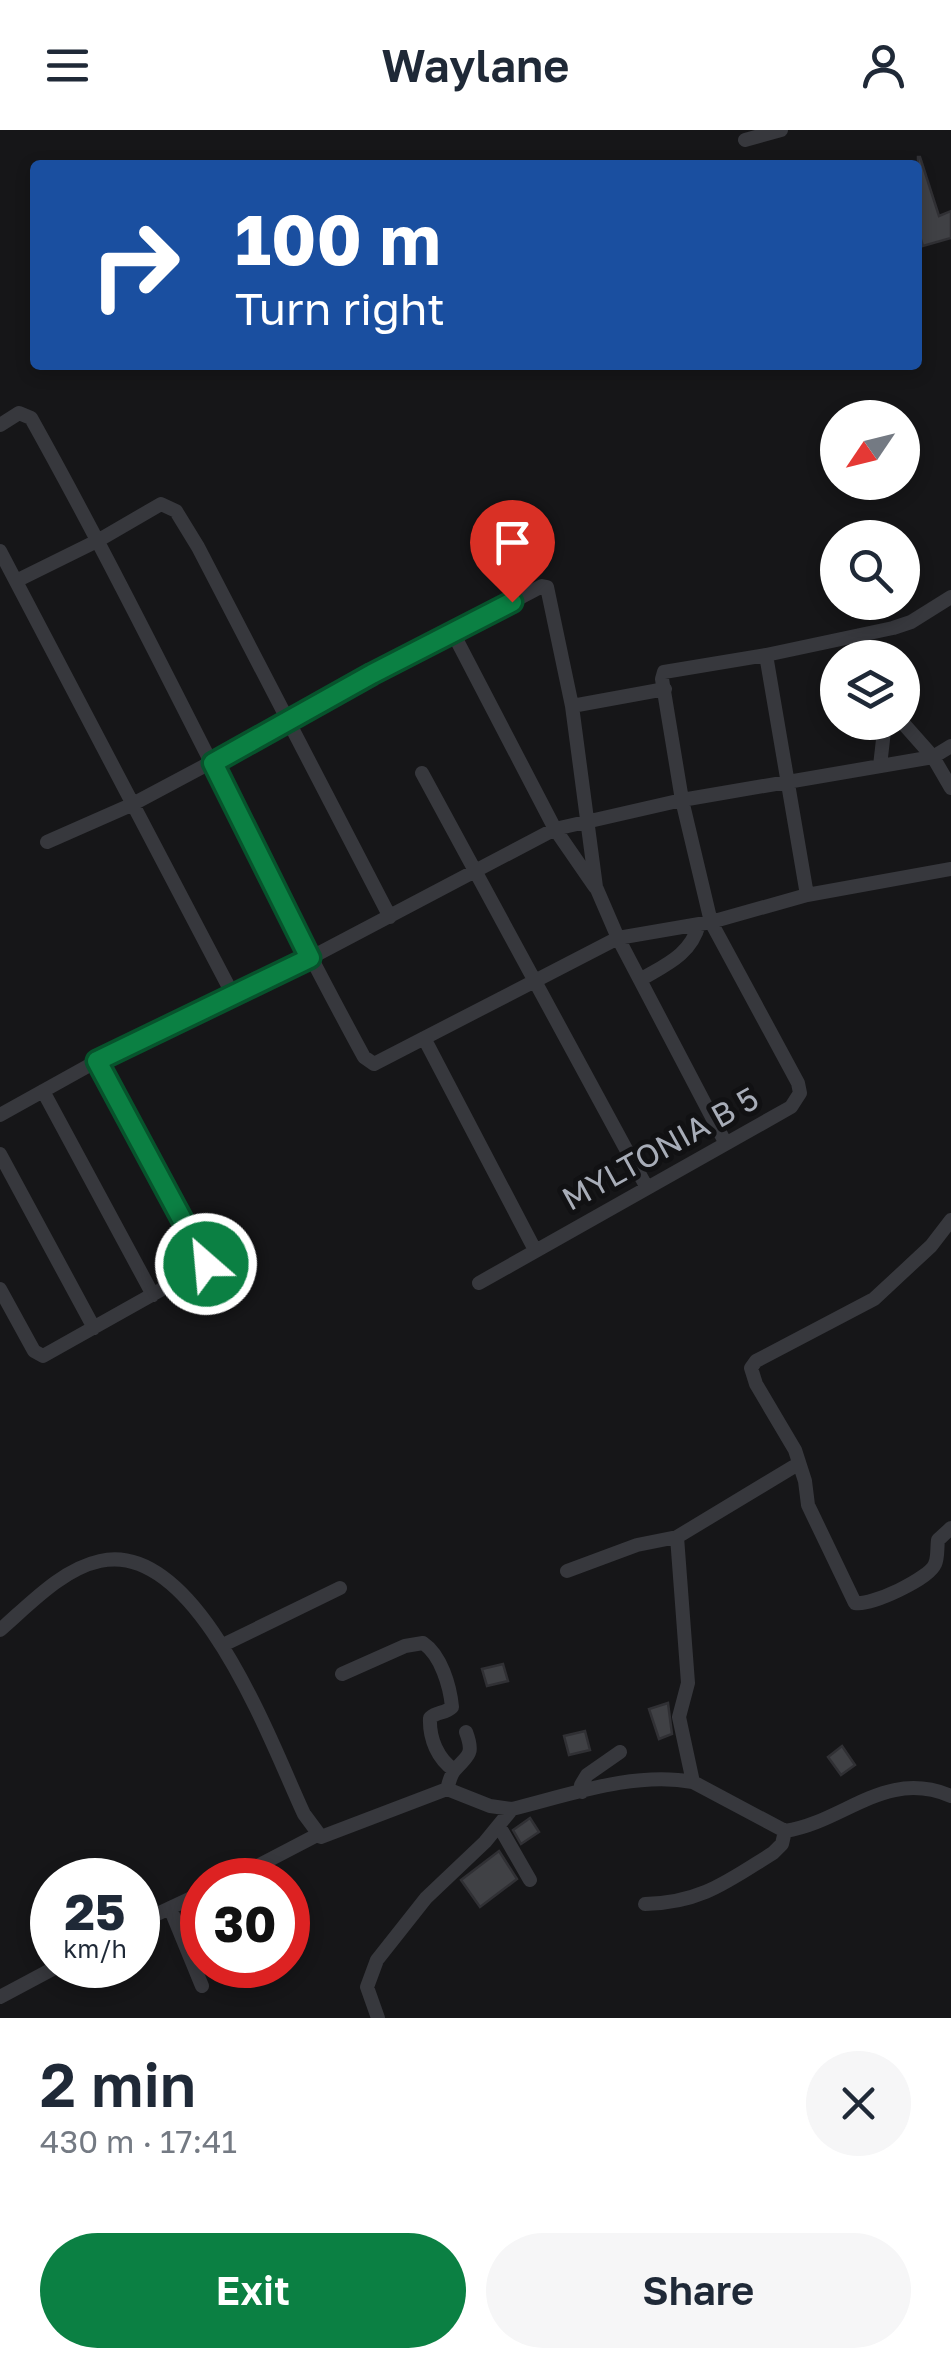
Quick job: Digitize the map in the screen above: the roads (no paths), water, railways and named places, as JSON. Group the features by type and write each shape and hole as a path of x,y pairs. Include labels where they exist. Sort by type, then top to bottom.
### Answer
{"street":[{"path":"745,140 781,130"},
{"path":"0,424 19,412 31,418 99,540 310,958 369,1062 378,1064 618,938 705,923 806,895 951,869"},
{"path":"16,581 161,504 176,511 390,917"},
{"path":"0,551 233,995"},
{"path":"47,842 131,806 542,586 548,587 572,706 596,887"},
{"path":"640,980 681,956 705,923 664,672 766,656 911,622 951,597"},
{"path":"453,634 555,828 596,887 618,938 725,1142"},
{"path":"860,635 862,640"},
{"path":"766,656 806,895"},
{"path":"572,706 665,689"},
{"path":"880,766 883,740"},
{"path":"918,740 951,788"},
{"path":"0,1115 97,1061 310,958 555,828 682,800 933,758 951,746"},
{"path":"422,772 646,1186"},
{"name":"MYLTONIA B 5","path":"479,1283 791,1107 800,1093 705,923"},
{"path":"424,1038 535,1250"},
{"path":"0,1289 38,1354 43,1356 206,1264 97,1061"},
{"path":"44,1091 153,1295"},
{"path":"0,1154 94,1328"},
{"path":"951,1220 932,1246 874,1299 756,1361 752,1368 756,1384 795,1450 808,1505 855,1603 876,1601 928,1573 936,1561 938,1540 951,1528"},
{"path":"567,1571 637,1545 677,1537 798,1464"},
{"path":"677,1537 688,1683 679,1717 693,1782"},
{"path":"0,1630 83,1566 104,1559 128,1562 161,1574 196,1608 222,1645 317,1835"},
{"path":"222,1645 340,1588"},
{"path":"342,1674 405,1646 422,1644 432,1649 452,1707 434,1714 430,1726 440,1756 454,1770"},
{"path":"447,1789 454,1770 467,1759 471,1746 466,1732"},
{"path":"582,1792 581,1785 587,1776 620,1752"},
{"path":"273,1858 317,1835 324,1837 447,1789 490,1806 512,1809 644,1779 693,1782 785,1832 896,1790 923,1787 951,1796"},
{"path":"378,2018 368,1987 377,1960 426,1898 512,1809"},
{"path":"499,1826 530,1880"},
{"path":"645,1904 677,1904 703,1895 774,1853 785,1832"},
{"path":"160,1913 180,1903"},
{"path":"170,1908 180,1932"},
{"path":"0,1998 30,1982"}]}
